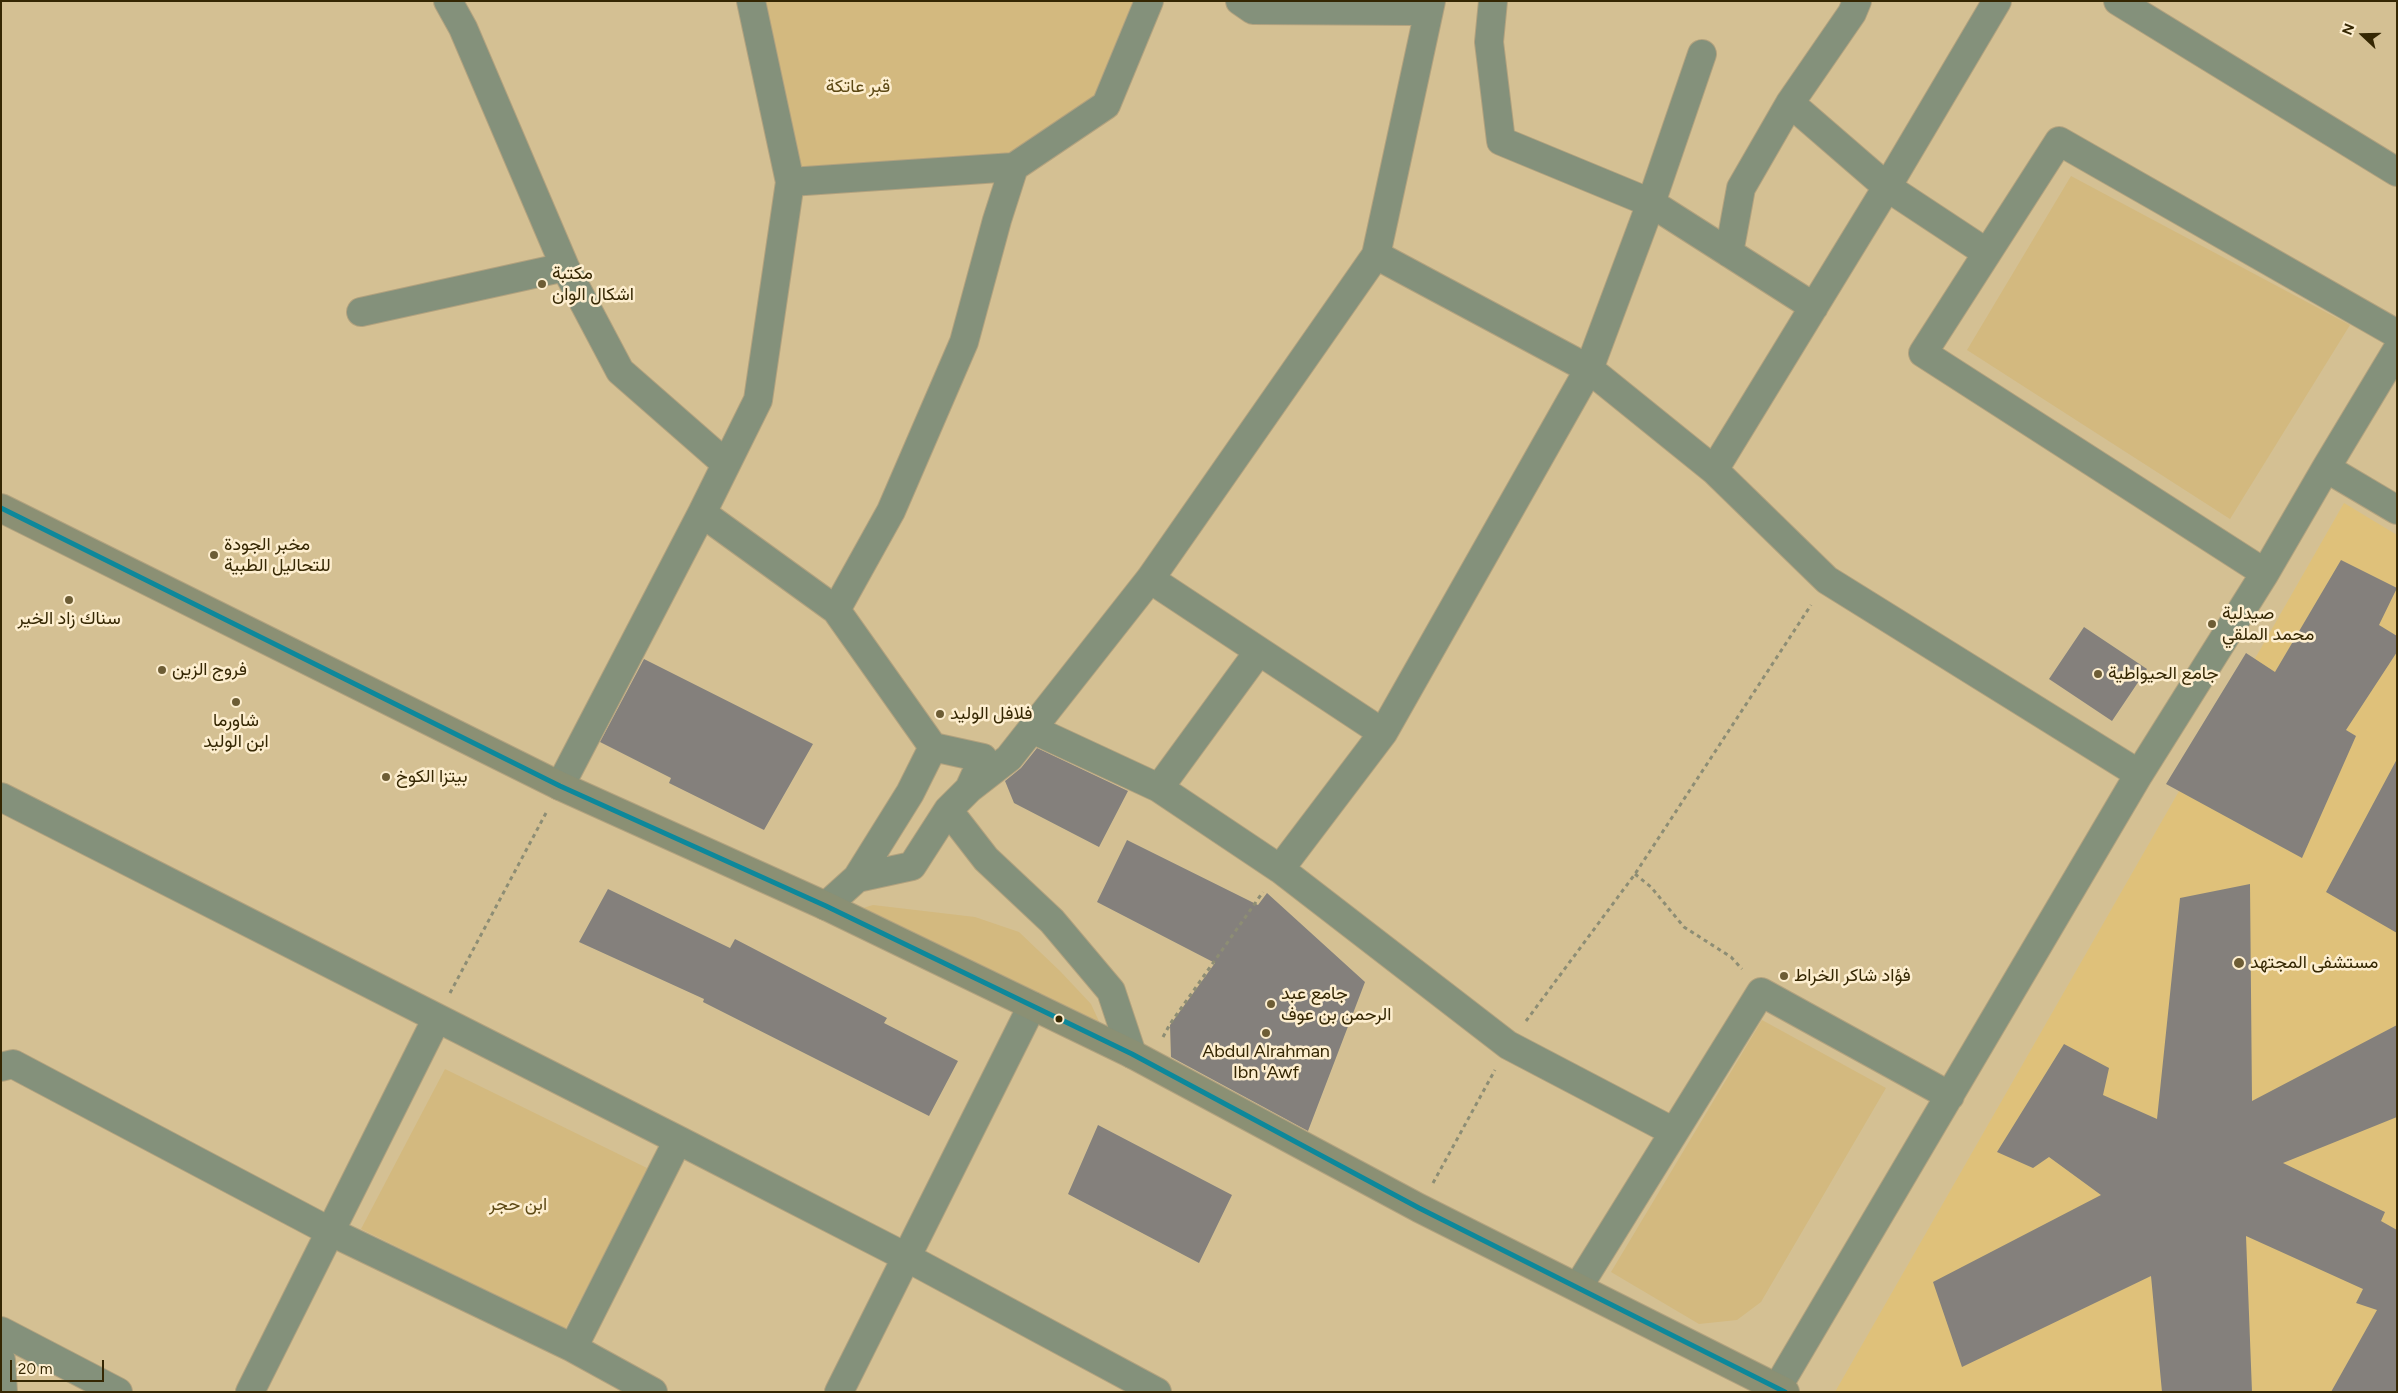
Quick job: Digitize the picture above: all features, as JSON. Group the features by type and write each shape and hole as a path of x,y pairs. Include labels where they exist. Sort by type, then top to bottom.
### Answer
{"main road":[{"path":"1,508 560,786 826,906 1142,1059 1419,1208 1781,1390"}],"street":[{"path":"448,1 463,28 565,267 620,371 725,464"},
{"path":"560,786 702,513 758,400 790,182 751,1"},
{"path":"790,182 1014,168 1106,105 1149,1"},
{"path":"1240,1 1253,10 1405,11 1415,11 1422,1"},
{"path":"857,878 912,866 948,810 969,788 1010,758 1150,579 1376,255 1431,1"},
{"path":"1493,1 1489,42 1502,141 1651,203 1814,307"},
{"path":"1729,253 1741,188 1790,103 1852,12 1857,1"},
{"path":"1714,470 1887,187 1997,1"},
{"path":"2118,1 2146,9 2397,172"},
{"path":"1280,869 1383,733 1590,369 1651,203 1702,54"},
{"path":"1790,103 1887,187 1987,253"},
{"path":"2265,573 1923,353 2059,141 2397,334"},
{"path":"836,610 891,511 964,342 997,220 1014,168"},
{"path":"1376,255 1590,369 1714,470 1828,580 2139,774"},
{"path":"361,312 565,267"},
{"path":"1781,1390 1950,1096 2139,774 2265,573 2397,350"},
{"path":"2326,468 2397,510"},
{"path":"702,513 836,610 933,747 983,758 969,788"},
{"path":"1150,579 1383,733"},
{"path":"1158,788 1260,651"},
{"path":"1032,729 1158,788 1280,869 1508,1045 1674,1132"},
{"path":"826,906 857,878 910,793 933,747"},
{"path":"1,797 906,1257 1157,1392"},
{"path":"948,810 986,859 1052,921 1112,991 1142,1059"},
{"path":"1578,1287 1761,992 1950,1096"},
{"path":"839,1392 1032,1006"},
{"path":"250,1392 437,1018"},
{"path":"1,1067 13,1064 329,1231 573,1348 653,1392"},
{"path":"573,1348 678,1140"},
{"path":"1,1331 118,1392"},
{"path":"1,1360 3,1392"}],"path":[{"path":"1419,1208 1508,1045 1635,874 1828,580"},
{"path":"437,1018 560,786"},
{"path":"1142,1059 1170,1024 1280,869"},
{"path":"1635,874 1651,887 1684,927 1732,957 1761,992"}],"shaded area":[{"name":"مستشفى المجتهد","path":"2344,503 2397,535 2397,1392 1835,1392"}],"green space":[{"name":"قبر عاتكة","path":"751,1 1149,1 1106,105 1014,167 789,177"},
{"path":"2071,176 2350,325 2230,519 1967,350"},
{"path":"873,905 975,917 1019,932 1091,1004 1109,1043 843,914"},
{"path":"1762,1020 1886,1088 1761,1302 1737,1320 1699,1324 1611,1272"},
{"name":"ابن حجر","path":"445,1069 649,1169 565,1329 361,1229"}],"building":[{"path":"2341,560 2397,588 2379,625 2397,636 2397,652 2346,730 2356,736 2302,858 2166,784 2246,653 2275,672"},
{"name":"جامع الحيواطية","path":"2084,627 2147,669 2112,721 2049,679"},
{"path":"644,659 813,744 764,830 669,783 671,778 600,742"},
{"path":"1037,748 1128,791 1099,847 1014,803 1005,781 1021,768"},
{"path":"2397,759 2397,933 2326,892"},
{"name":"جامع عبد الرحمن بن عوف","path":"1127,840 1258,905 1267,893 1365,982 1308,1131 1171,1057 1170,1025 1215,963 1097,902"},
{"path":"2250,884 2252,1101 2397,1025 2397,1117 2283,1163 2385,1212 2381,1221 2397,1230 2397,1392 2331,1392 2377,1310 2356,1303 2363,1289 2246,1236 2252,1392 2162,1392 2151,1276 1962,1367 1933,1282 2101,1195 2049,1157 2033,1168 1997,1152 2064,1044 2109,1068 2103,1095 2157,1119 2180,898"},
{"path":"608,889 730,948 735,939 887,1018 884,1023 958,1061 929,1116 703,1002 704,999 579,942"},
{"path":"1098,1125 1232,1195 1199,1263 1068,1194"}],"transit line":[{"path":"1,508 560,786 826,906 1132,1054 1419,1208 1785,1392"}],"place":[{"name":"مكتبة اشكال الوان","path":"542,284"},
{"name":"مخبر الجودة للتحاليل الطبية","path":"214,555"},
{"name":"سناك زاد الخير","path":"69,600"},
{"name":"صيدلية محمد الملقي","path":"2212,624"},
{"name":"فروج الزين","path":"162,670"},
{"name":"جامع الحيواطية","path":"2098,674"},
{"name":"شاورما ابن الوليد","path":"236,702"},
{"name":"فلافل الوليد","path":"940,714"},
{"name":"بيتزا الكوخ","path":"386,777"},
{"name":"مستشفى المجتهد","path":"2239,963"},
{"name":"فؤاد شاكر الخراط","path":"1784,976"},
{"name":"جامع عبد الرحمن بن عوف","path":"1271,1004"},
{"name":"Abdul Alrahman Ibn 'Awf","path":"1266,1033"}]}
